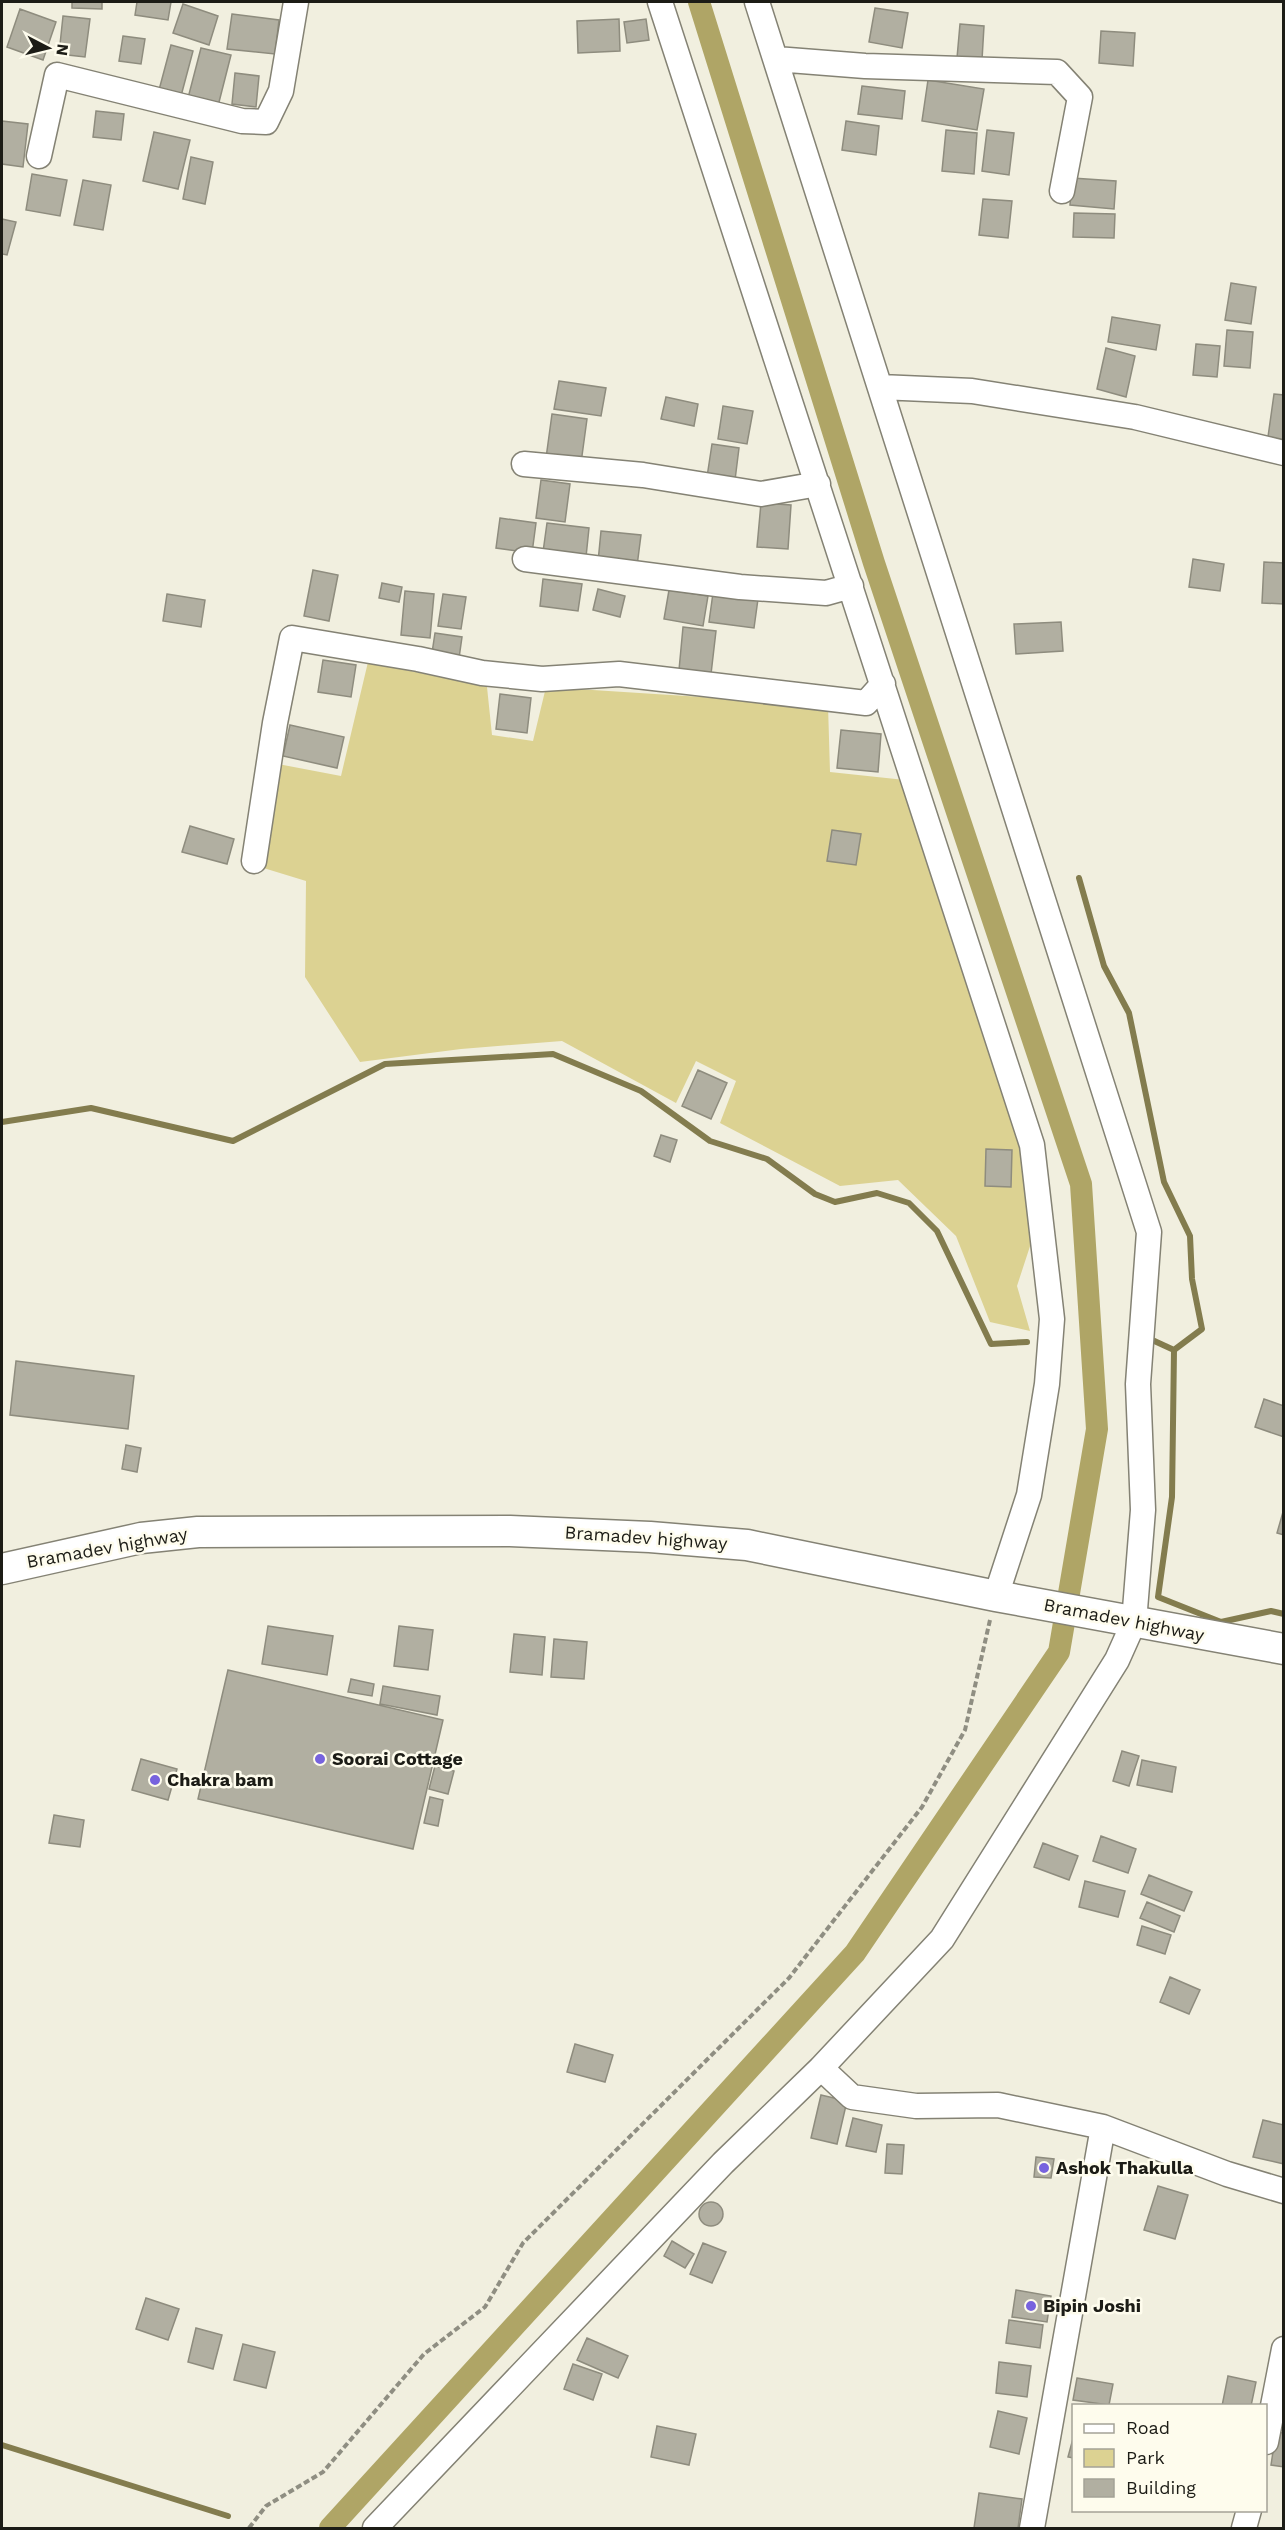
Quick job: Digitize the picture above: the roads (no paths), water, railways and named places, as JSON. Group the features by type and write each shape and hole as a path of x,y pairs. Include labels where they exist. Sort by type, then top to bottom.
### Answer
{"street":[{"path":"39,156 57,75 242,121 266,122 281,92 296,2"},
{"path":"660,2 1032,1145 1052,1319 1047,1384 1029,1495 1002,1597"},
{"path":"375,2529 723,2163 821,2068 942,1939 1117,1660 1129,1621 1143,1510 1138,1384 1149,1232 757,2"},
{"path":"776,59 865,66 1057,72 1080,97 1062,191"},
{"path":"880,387 972,391 1135,417 1284,453"},
{"path":"524,464 643,475 761,494 818,484"},
{"path":"525,560 740,586 826,593 851,586"},
{"path":"254,861 275,723 292,638 418,659 482,674 542,679 620,674 866,703 883,684"},
{"name":"Bramadev highway","path":"2,1569 141,1538 198,1532 510,1531 650,1537 747,1545 1002,1597 1284,1649"},
{"path":"821,2068 852,2097 916,2106 998,2105 1103,2127 1227,2174 1284,2191"},
{"path":"1032,2529 1103,2127"},
{"path":"1267,2437 1284,2349"},
{"path":"1244,2529 1249,2512"}],"waterway":[{"path":"330,2528 855,1953 1059,1652 1097,1429 1081,1184 874,563 699,2"},
{"path":"1079,878 1104,966 1129,1013 1164,1182 1190,1236 1192,1279 1202,1329 1174,1350 1150,1339"},
{"path":"2,1122 91,1108 233,1141 385,1064 553,1054 641,1091 710,1141 767,1159 815,1194 835,1202 877,1193 909,1203 937,1231 991,1344 1027,1342"},
{"path":"1174,1350 1172,1497 1158,1597 1221,1622 1271,1611 1284,1614"},
{"path":"2,2445 228,2516"}],"place":[{"name":"Soorai Cottage","path":"320,1759"},
{"name":"Chakra bam","path":"155,1780"},
{"name":"Ashok Thakulla","path":"1044,2168"},
{"name":"Bipin Joshi","path":"1031,2306"}]}
